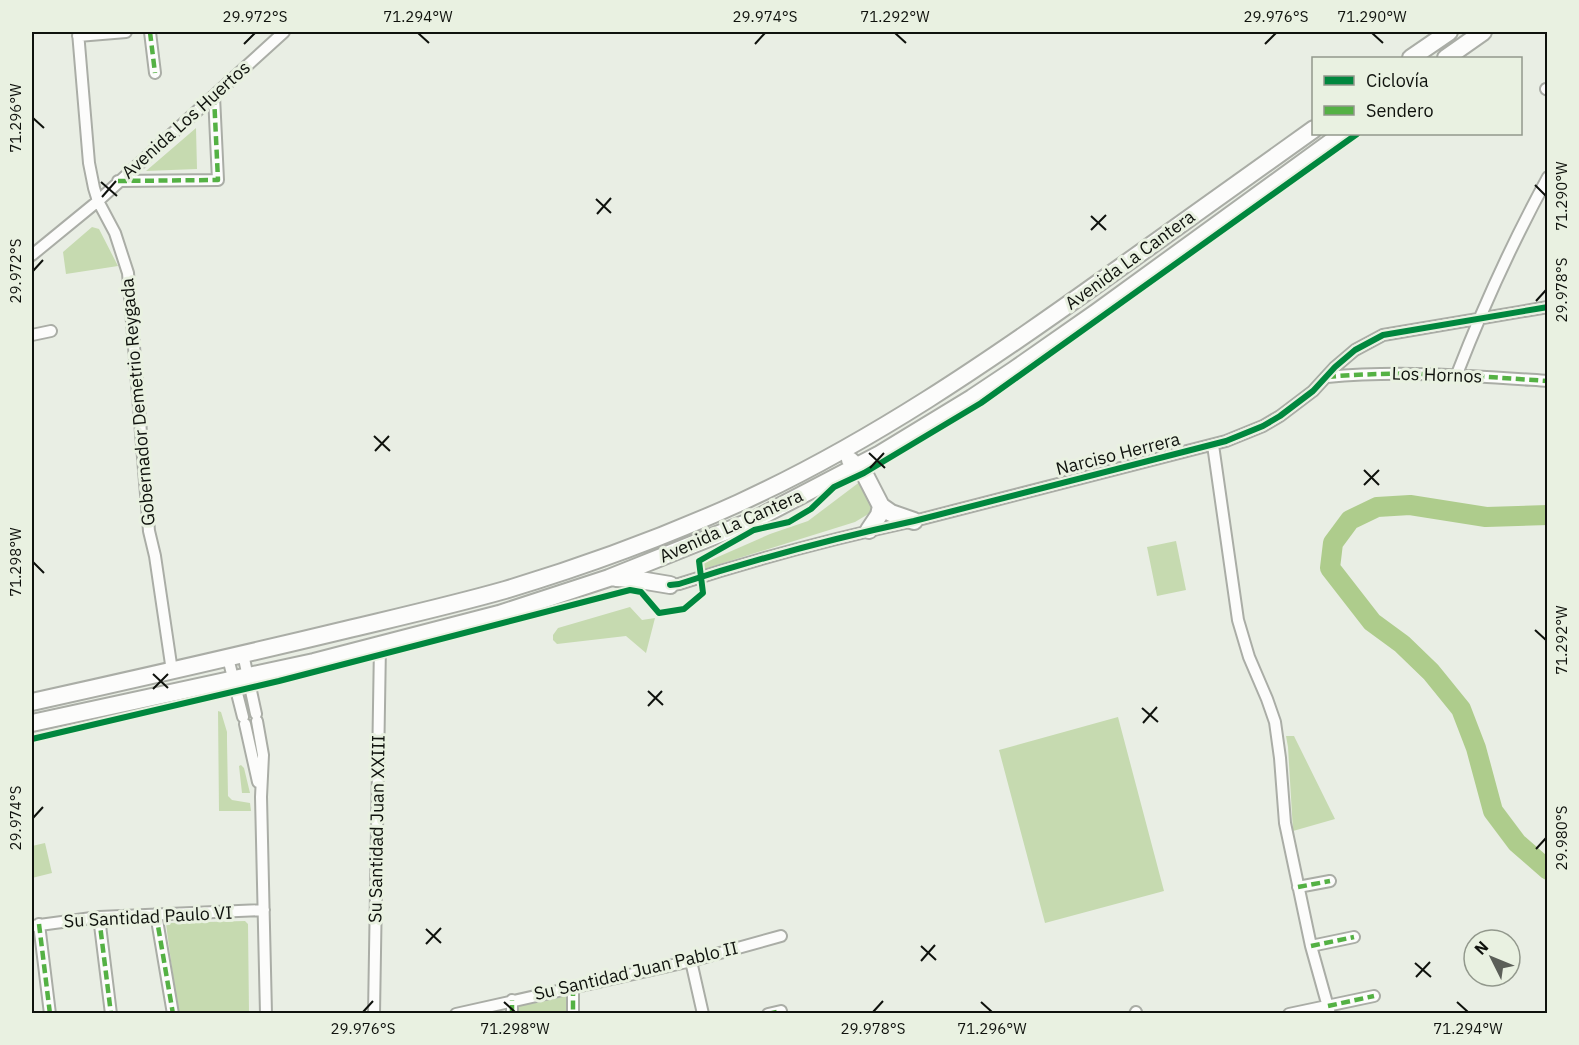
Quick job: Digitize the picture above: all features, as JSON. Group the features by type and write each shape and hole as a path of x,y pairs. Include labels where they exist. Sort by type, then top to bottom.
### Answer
{"highway":[{"path":"1412,57 1449,32"},
{"path":"1447,57 1483,32"},
{"name":"Avenida La Cantera","path":"32,702 419,613 482,596 649,541 740,503 840,452 1004,350 1312,130"},
{"name":"Avenida La Cantera","path":"32,723 240,678 499,614 609,578 754,520 858,467 937,420 1014,370 1341,135"},
{"path":"840,452 864,473 881,506 914,521"},
{"path":"868,531 879,514 881,506"},
{"path":"649,541 647,552 649,562 658,579 670,585"},
{"path":"609,578 634,579 670,585"}],"street":[{"path":"78,34 126,32"},
{"path":"150,32 155,73"},
{"name":"Avenida Los Huertos","path":"32,255 98,201 285,32"},
{"name":"Gobernador Demetrio Reygada","path":"78,34 89,163 94,188 98,201 115,233 128,273 149,531 172,671"},
{"path":"118,181 218,180 214,96"},
{"path":"1457,374 1479,318 1525,219 1548,177"},
{"name":"Narciso Herrera","path":"670,585 794,550 1213,445 1244,434 1280,416 1313,391 1335,367 1355,350 1383,335 1548,307"},
{"path":"32,335 51,331"},
{"name":"Los Hornos","path":"1327,377 1359,374 1457,374 1548,381"},
{"path":"1213,445 1238,620 1249,657 1275,722 1280,752 1285,823 1311,946 1329,1010"},
{"name":"Su Santidad Juan XXIII","path":"374,1014 380,645"},
{"path":"235,656 240,678 244,720 261,797"},
{"path":"240,678 257,717 263,755 261,797 266,1014"},
{"path":"1298,887 1330,881"},
{"name":"Su Santidad Paulo VI","path":"35,925 99,917 264,910"},
{"path":"156,914 173,1014"},
{"path":"99,917 111,1014"},
{"path":"35,925 50,1014"},
{"name":"Su Santidad Juan Pablo II","path":"456,1014 691,961 781,936"},
{"path":"1311,946 1354,937"},
{"path":"691,961 703,1014"},
{"path":"573,987 573,1014"},
{"path":"1289,1014 1329,1010 1374,996"},
{"path":"512,1000 512,1014"},
{"path":"768,1014 782,1011"}],"green space":[{"path":"196,128 197,169 146,171"},
{"path":"92,227 99,229 118,266 66,274 63,252"},
{"path":"861,481 875,510 855,522 704,569 704,563 770,534 808,521"},
{"path":"1176,541 1186,590 1157,596 1147,547"},
{"path":"630,607 642,620 655,618 646,653 626,636 557,644 553,640 553,635 558,628"},
{"path":"218,711 221,712 227,732 228,796 232,800 250,803 251,811 219,811"},
{"path":"1118,717 1164,891 1045,923 999,750"},
{"path":"1286,736 1294,736 1335,819 1293,831"},
{"path":"239,766 244,768 250,793 242,793"},
{"path":"45,843 52,873 32,878 32,846"},
{"path":"245,921 248,924 249,1013 178,1013 166,924"},
{"path":"567,996 567,1013 516,1013 515,1007"}],"waterway":[{"path":"1548,515 1486,517 1410,505 1377,507 1350,520 1333,543 1330,568 1372,622 1402,644 1431,672 1461,709 1476,748 1493,811 1517,843 1548,870"}],"marked path":[{"path":"150,32 155,73"},
{"path":"118,181 218,180 214,96"},
{"path":"1327,377 1410,374 1548,381"},
{"path":"1298,887 1330,881"},
{"path":"156,914 173,1014"},
{"path":"99,917 111,1014"},
{"path":"39,924 50,1014"},
{"path":"1311,946 1354,937"},
{"path":"573,987 573,1014"},
{"path":"1328,1006 1374,996"},
{"path":"512,1000 512,1014"},
{"path":"768,1014 781,1011"}],"cycle path":[{"path":"32,739 279,681 630,590 641,592 659,613 684,609 703,593 699,561 754,530 789,522 811,509 834,487 864,473 981,403 1356,135"},
{"path":"670,585 825,542 1226,441 1263,426 1280,416 1313,391 1335,367 1355,350 1383,335 1548,307"}]}
